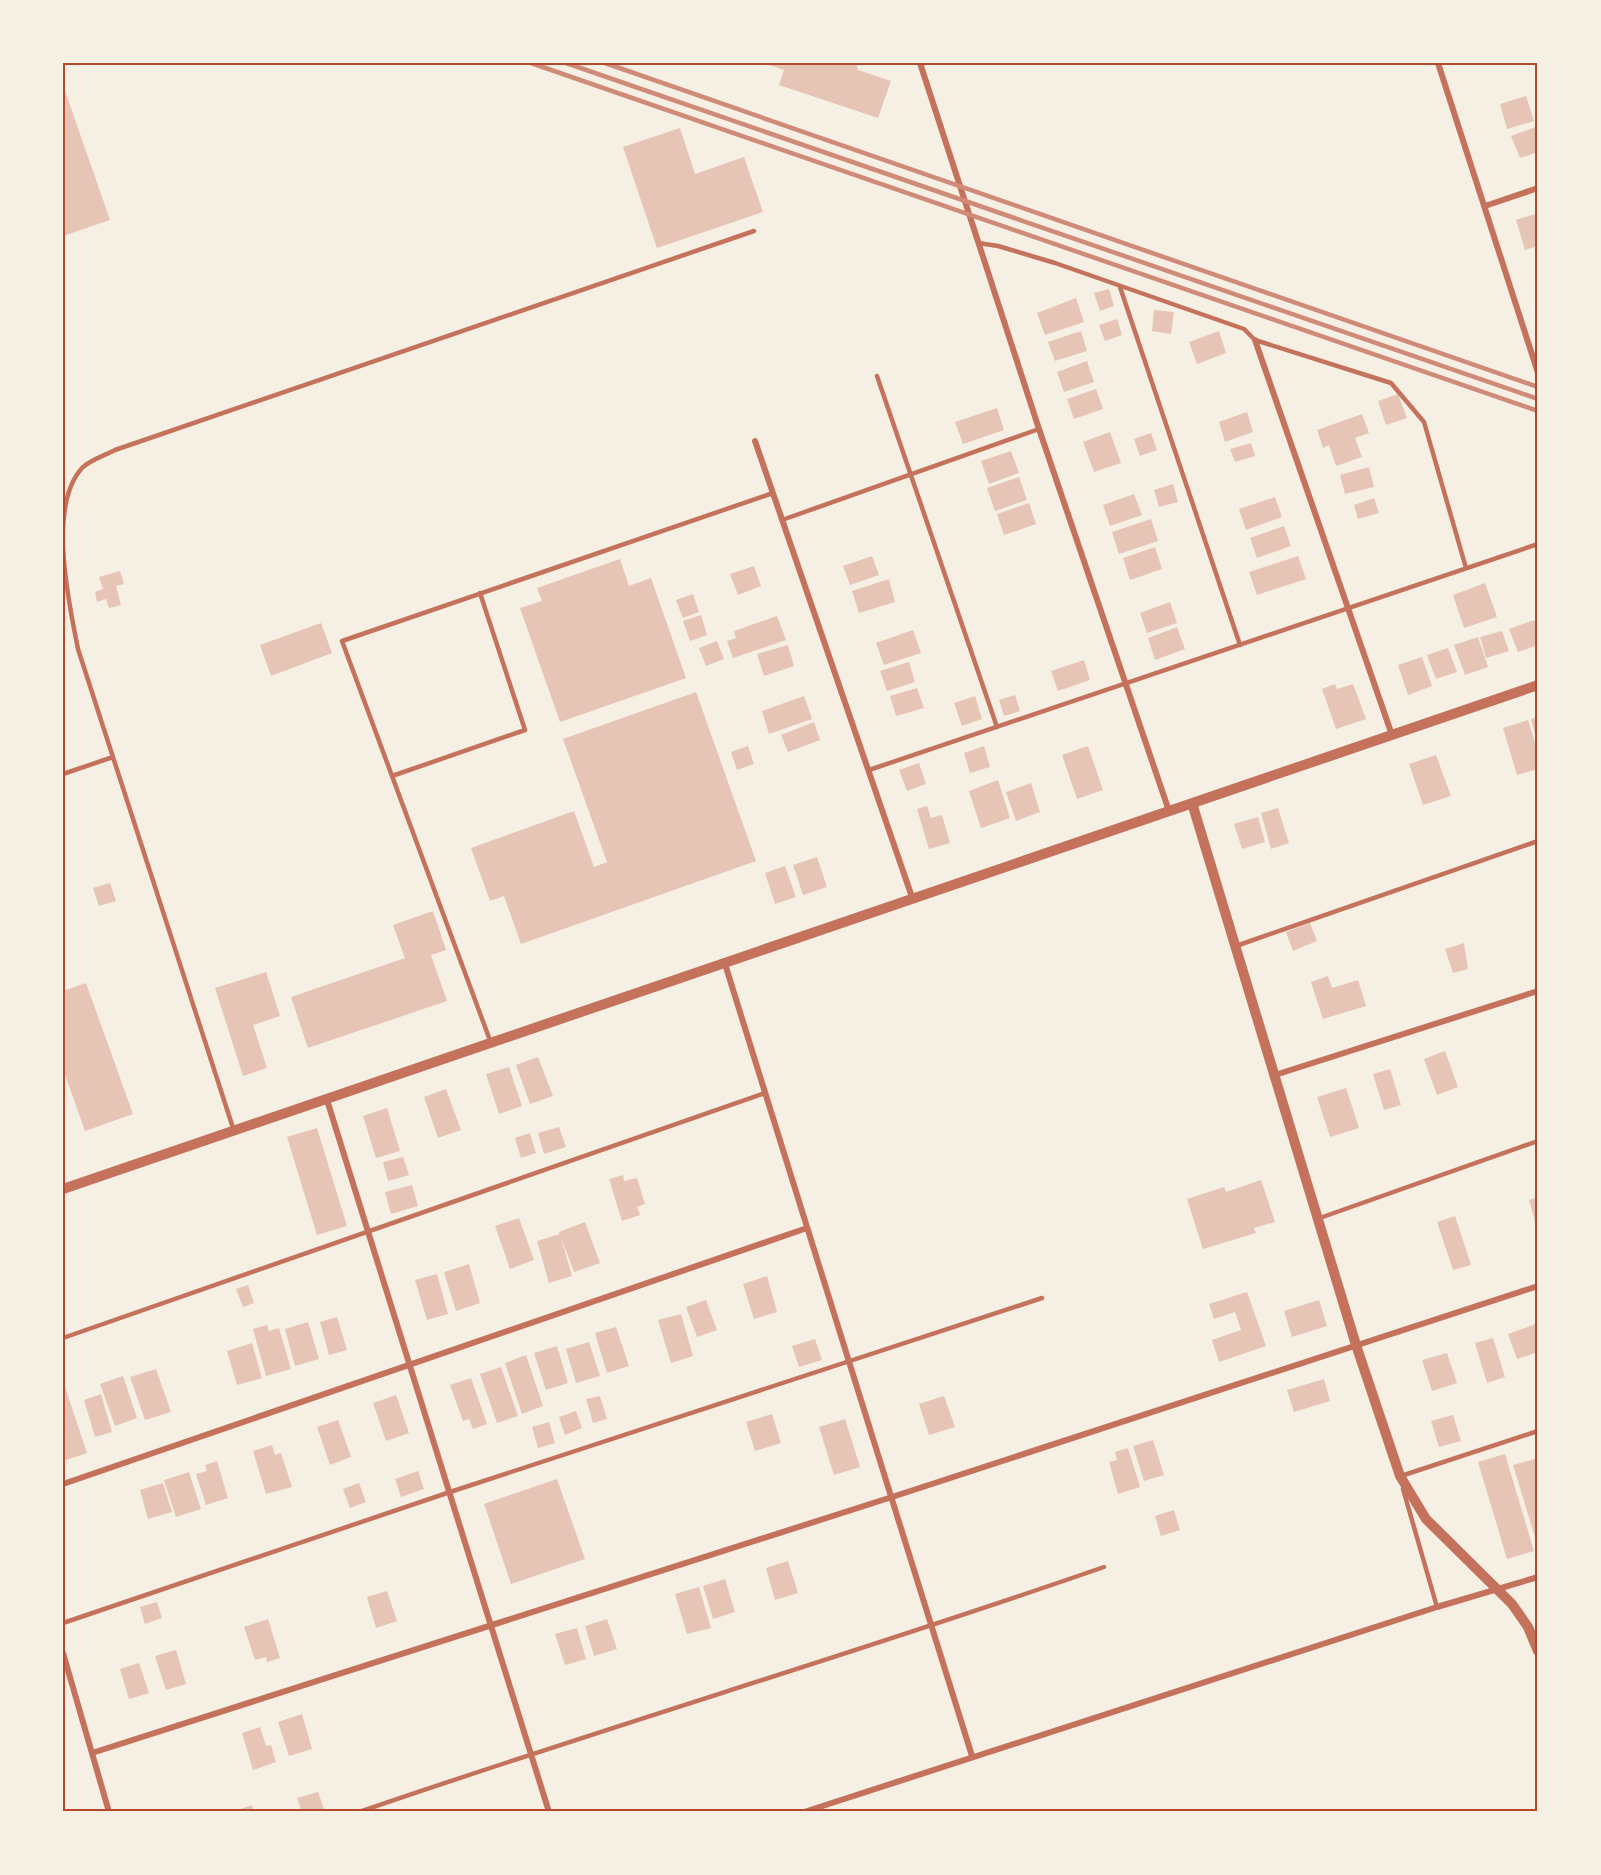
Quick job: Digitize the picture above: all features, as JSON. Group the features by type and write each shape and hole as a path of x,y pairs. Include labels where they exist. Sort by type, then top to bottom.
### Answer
{"street":[{"path":"920,63 1039,429 1169,811"},
{"path":"1438,63 1538,373"},
{"path":"1485,206 1538,188"},
{"path":"1255,340 1346,608 1392,735"},
{"path":"755,441 914,900"},
{"path":"63,1190 1538,685"},
{"path":"1192,803 1317,1219 1400,1476 1426,1519 1500,1590 1528,1627 1538,1651"},
{"path":"725,964 972,1756"},
{"path":"1275,1075 1538,991"},
{"path":"327,1100 549,1812"},
{"path":"63,1484 807,1228"},
{"path":"92,1753 892,1497 1538,1286"},
{"path":"804,1812 1437,1607 1538,1577"},
{"path":"63,1653 108,1812"}],"lane":[{"path":"234,1131 78,649 63,572 66,500 83,468 115,450 754,231"},
{"path":"978,243 998,246 1244,329 1255,340 1391,383 1424,422 1466,568"},
{"path":"1120,287 1240,645"},
{"path":"877,376 997,727"},
{"path":"782,520 1039,429"},
{"path":"492,1043 342,641 773,493"},
{"path":"869,770 1538,544"},
{"path":"392,776 525,730 480,593"},
{"path":"63,774 113,757"},
{"path":"1234,947 1538,841"},
{"path":"63,1338 765,1093"},
{"path":"1317,1219 1538,1141"},
{"path":"63,1623 450,1492 850,1363 1042,1298"},
{"path":"1437,1607 1400,1476 1538,1431"},
{"path":"359,1812 531,1753 932,1627 1104,1567"}],"building":[{"path":"763,63 856,63 858,70 891,81 878,118 779,85 784,70"},
{"path":"63,85 110,220 63,236"},
{"path":"1526,96 1534,121 1507,129 1500,104"},
{"path":"1538,126 1538,152 1520,158 1511,136"},
{"path":"680,128 695,174 744,157 763,212 657,248 623,147"},
{"path":"1538,213 1538,246 1525,250 1516,220"},
{"path":"1109,289 1114,306 1100,311 1094,293"},
{"path":"1076,298 1084,322 1045,335 1037,313"},
{"path":"1154,310 1174,312 1171,334 1152,331"},
{"path":"1117,319 1122,335 1105,341 1099,325"},
{"path":"1081,331 1087,351 1055,361 1048,342"},
{"path":"1219,331 1226,353 1197,364 1189,342"},
{"path":"1087,361 1094,382 1064,392 1057,372"},
{"path":"1096,389 1103,409 1074,419 1067,399"},
{"path":"1398,394 1407,418 1386,425 1378,401"},
{"path":"997,408 1004,430 963,444 955,422"},
{"path":"1247,412 1253,432 1225,442 1219,422"},
{"path":"1362,414 1369,433 1355,438 1362,457 1336,466 1329,445 1323,448 1317,430"},
{"path":"1110,432 1121,463 1094,472 1083,442"},
{"path":"1151,433 1157,450 1140,456 1134,439"},
{"path":"1251,443 1255,456 1235,462 1230,449"},
{"path":"1011,451 1019,473 989,484 981,461"},
{"path":"1369,467 1374,487 1345,494 1340,475"},
{"path":"1019,477 1027,500 995,511 987,488"},
{"path":"1173,484 1178,502 1159,507 1154,490"},
{"path":"1134,494 1142,515 1110,526 1103,505"},
{"path":"1275,497 1282,517 1246,530 1239,509"},
{"path":"1374,498 1379,513 1358,519 1354,505"},
{"path":"1029,503 1036,524 1004,535 997,514"},
{"path":"1151,519 1158,541 1119,554 1112,532"},
{"path":"1284,526 1291,546 1257,558 1250,538"},
{"path":"1155,547 1162,569 1130,580 1123,558"},
{"path":"872,556 879,575 850,585 843,566"},
{"path":"1298,556 1306,579 1257,595 1249,572"},
{"path":"620,559 629,586 651,578 686,678 560,722 520,608 542,601 537,588"},
{"path":"754,566 761,586 738,595 730,574"},
{"path":"120,571 124,584 116,586 121,605 109,608 106,599 97,602 95,592 103,589 99,577"},
{"path":"889,579 895,602 859,613 852,591"},
{"path":"1485,583 1497,617 1464,628 1453,595"},
{"path":"693,594 699,612 683,618 676,600"},
{"path":"1170,602 1177,623 1147,633 1140,613"},
{"path":"701,615 707,635 690,641 683,621"},
{"path":"777,616 786,640 733,658 727,641 736,638 734,631"},
{"path":"1534,620 1538,631 1538,645 1518,652 1509,629"},
{"path":"321,623 332,653 271,676 260,645"},
{"path":"1177,627 1185,649 1155,660 1148,638"},
{"path":"913,630 921,653 884,665 876,643"},
{"path":"1502,631 1509,651 1486,658 1480,637"},
{"path":"1478,637 1488,667 1465,675 1454,645"},
{"path":"717,641 724,659 706,666 699,648"},
{"path":"788,645 794,666 764,676 757,654"},
{"path":"1448,648 1457,672 1436,679 1427,655"},
{"path":"1422,657 1432,686 1408,695 1398,665"},
{"path":"1084,660 1090,680 1058,691 1051,671"},
{"path":"909,662 915,682 887,691 880,671"},
{"path":"1335,684 1337,689 1353,684 1366,719 1336,729 1322,689"},
{"path":"917,688 924,708 896,716 890,696"},
{"path":"696,692 756,861 521,944 504,896 490,901 471,848 574,811 594,867 607,862 563,739"},
{"path":"1015,695 1020,711 1004,716 999,700"},
{"path":"804,696 812,719 769,734 762,711"},
{"path":"975,696 982,719 962,726 954,703"},
{"path":"1538,717 1538,742 1537,742 1531,719"},
{"path":"1528,720 1538,752 1538,769 1517,775 1503,728"},
{"path":"814,722 820,740 788,752 781,735"},
{"path":"748,746 754,764 737,770 731,752"},
{"path":"984,746 990,767 970,773 964,753"},
{"path":"1088,746 1103,790 1077,799 1062,755"},
{"path":"1436,755 1451,796 1423,805 1409,764"},
{"path":"919,763 926,784 907,791 899,770"},
{"path":"998,780 1010,818 981,828 969,791"},
{"path":"1031,783 1040,812 1016,821 1006,792"},
{"path":"927,806 931,818 942,815 950,843 929,849 917,809"},
{"path":"1278,808 1289,843 1271,849 1261,813"},
{"path":"1258,817 1265,842 1242,849 1234,824"},
{"path":"817,857 827,887 803,895 793,865"},
{"path":"785,866 796,897 775,904 765,873"},
{"path":"110,883 116,901 99,906 93,888"},
{"path":"433,911 446,950 431,955 447,1001 308,1048 291,997 405,958 393,925"},
{"path":"1310,923 1317,941 1293,951 1286,932"},
{"path":"1464,943 1468,969 1453,973 1445,949"},
{"path":"266,972 280,1016 253,1025 267,1068 243,1076 215,988"},
{"path":"1328,976 1332,988 1358,980 1366,1006 1323,1019 1311,982"},
{"path":"86,983 133,1114 85,1131 63,1069 63,991"},
{"path":"1445,1051 1458,1087 1437,1095 1424,1059"},
{"path":"538,1057 553,1096 530,1104 516,1065"},
{"path":"509,1067 522,1106 499,1114 486,1074"},
{"path":"1390,1069 1401,1105 1384,1110 1373,1074"},
{"path":"1346,1088 1359,1128 1330,1137 1317,1097"},
{"path":"446,1089 461,1130 438,1138 424,1097"},
{"path":"387,1108 400,1151 376,1158 363,1116"},
{"path":"559,1127 566,1147 544,1154 538,1133"},
{"path":"317,1128 347,1226 317,1235 287,1137"},
{"path":"530,1133 536,1153 521,1158 515,1138"},
{"path":"403,1157 409,1175 388,1181 383,1162"},
{"path":"623,1175 624,1181 637,1178 645,1204 637,1207 640,1215 622,1221 609,1179"},
{"path":"1261,1180 1275,1222 1254,1228 1256,1233 1203,1249 1187,1199 1224,1187 1226,1192"},
{"path":"412,1185 418,1206 391,1214 385,1192"},
{"path":"1538,1197 1538,1228 1537,1228 1529,1200"},
{"path":"1455,1216 1471,1265 1453,1270 1437,1222"},
{"path":"519,1218 534,1260 510,1269 495,1226"},
{"path":"585,1222 600,1263 574,1272 559,1232"},
{"path":"560,1234 572,1276 549,1283 537,1241"},
{"path":"469,1264 480,1303 456,1311 444,1272"},
{"path":"437,1274 448,1314 427,1320 415,1280"},
{"path":"767,1276 777,1312 754,1319 743,1284"},
{"path":"248,1285 254,1303 243,1307 236,1289"},
{"path":"1247,1292 1266,1346 1219,1362 1212,1340 1241,1330 1235,1312 1214,1319 1209,1304"},
{"path":"706,1300 717,1330 697,1337 686,1307"},
{"path":"1319,1300 1327,1326 1292,1337 1284,1311"},
{"path":"681,1314 693,1356 671,1363 658,1320"},
{"path":"337,1317 347,1350 329,1355 320,1322"},
{"path":"308,1322 319,1359 295,1366 285,1329"},
{"path":"1538,1323 1538,1352 1517,1359 1508,1334"},
{"path":"267,1325 269,1331 279,1328 291,1369 266,1376 253,1329"},
{"path":"616,1327 629,1366 607,1373 595,1333"},
{"path":"1493,1338 1505,1377 1487,1383 1475,1343"},
{"path":"815,1339 822,1360 799,1367 792,1346"},
{"path":"589,1342 600,1376 576,1383 566,1349"},
{"path":"252,1343 262,1378 237,1385 227,1351"},
{"path":"557,1346 568,1383 546,1390 534,1353"},
{"path":"1447,1353 1457,1383 1432,1391 1422,1360"},
{"path":"526,1355 543,1406 522,1414 505,1363"},
{"path":"501,1367 518,1416 497,1423 480,1374"},
{"path":"156,1369 171,1412 145,1420 130,1377"},
{"path":"123,1376 137,1418 115,1426 100,1384"},
{"path":"471,1378 487,1424 473,1429 469,1419 463,1421 450,1385"},
{"path":"1324,1379 1330,1401 1294,1412 1287,1390"},
{"path":"63,1381 87,1453 63,1461"},
{"path":"101,1394 112,1432 95,1437 84,1400"},
{"path":"396,1395 409,1433 386,1441 373,1403"},
{"path":"600,1396 607,1419 593,1423 586,1399"},
{"path":"944,1396 955,1427 929,1435 919,1404"},
{"path":"576,1411 582,1428 565,1435 559,1417"},
{"path":"772,1414 781,1443 755,1451 746,1422"},
{"path":"1453,1415 1461,1441 1439,1447 1431,1421"},
{"path":"845,1419 860,1467 834,1475 819,1427"},
{"path":"338,1420 351,1457 330,1465 317,1427"},
{"path":"549,1422 555,1443 538,1448 532,1427"},
{"path":"1153,1440 1164,1475 1144,1481 1133,1446"},
{"path":"272,1445 275,1455 281,1453 292,1487 266,1494 253,1451"},
{"path":"1128,1448 1140,1487 1118,1494 1109,1462 1117,1460 1115,1452"},
{"path":"1505,1454 1534,1551 1507,1559 1478,1462"},
{"path":"1538,1458 1538,1544 1537,1544 1513,1465"},
{"path":"217,1461 228,1498 206,1505 196,1474 207,1471 205,1465"},
{"path":"418,1471 424,1489 401,1497 395,1479"},
{"path":"189,1472 201,1509 176,1517 164,1480"},
{"path":"557,1479 585,1559 511,1584 484,1504"},
{"path":"163,1483 172,1512 148,1519 140,1490"},
{"path":"359,1483 366,1502 350,1508 343,1489"},
{"path":"1174,1510 1180,1530 1161,1536 1155,1516"},
{"path":"788,1561 798,1593 775,1600 766,1568"},
{"path":"725,1579 735,1612 713,1619 703,1586"},
{"path":"699,1587 711,1628 687,1634 675,1594"},
{"path":"387,1591 397,1621 376,1628 367,1597"},
{"path":"157,1602 162,1618 145,1624 140,1607"},
{"path":"268,1619 280,1658 267,1662 266,1657 255,1660 244,1627"},
{"path":"607,1619 617,1649 594,1656 585,1626"},
{"path":"577,1628 586,1659 565,1665 555,1634"},
{"path":"176,1650 186,1684 166,1690 155,1656"},
{"path":"139,1663 149,1693 129,1699 120,1669"},
{"path":"302,1714 312,1749 289,1756 278,1722"},
{"path":"260,1727 266,1746 271,1745 276,1762 253,1770 242,1733"},
{"path":"318,1792 324,1809 302,1812 297,1798"},
{"path":"252,1805 254,1812 232,1812"}],"railway":[{"path":"531,63 1538,411"},
{"path":"566,63 1538,399"},
{"path":"605,63 1538,387"}]}
